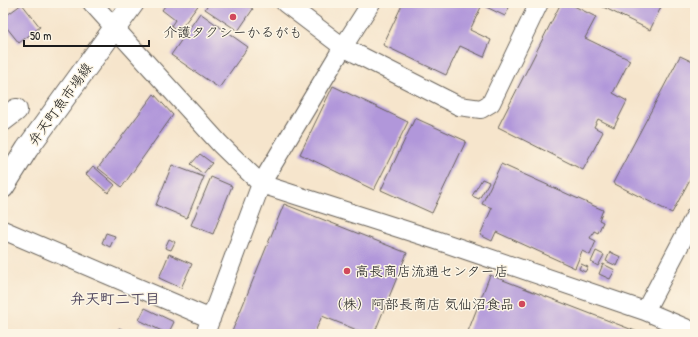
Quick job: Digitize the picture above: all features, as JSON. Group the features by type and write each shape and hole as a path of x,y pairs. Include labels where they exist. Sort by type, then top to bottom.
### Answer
{"street":[{"path":"92,3 220,144 261,184 436,240 645,311 695,332"},
{"name":"弁天町魚市場線","path":"3,187 27,149 133,3"},
{"path":"285,3 343,47 459,106 481,109 491,103 539,3"},
{"path":"3,230 208,327 261,184 371,3"},
{"path":"645,311 695,216"}],"building":[{"path":"167,3 200,3 179,31 171,26 175,20 162,10"},
{"path":"209,3 244,3 253,9 238,31 205,9"},
{"path":"403,3 511,3 505,16 482,5 470,30 491,40 484,57 460,46 446,75 383,45"},
{"path":"561,3 568,3 596,17 585,38 630,60 613,93 627,101 614,127 598,119 594,127 603,132 583,170 498,127"},
{"path":"595,3 663,3 650,30"},
{"path":"22,4 40,27 19,43 3,23 3,18"},
{"path":"200,13 248,47 219,88 171,55"},
{"path":"680,56 695,63 695,170 672,213 613,183"},
{"path":"333,86 408,122 374,190 300,154"},
{"path":"154,94 173,115 122,187 98,168"},
{"path":"415,118 466,141 432,213 381,190"},
{"path":"200,154 212,163 203,174 191,164"},
{"path":"501,164 603,210 599,220 603,222 598,233 594,231 590,238 596,241 590,255 582,251 575,268 496,232 492,241 480,235 492,208 482,204"},
{"path":"172,165 204,177 187,218 156,205"},
{"path":"93,166 115,185 108,193 86,174"},
{"path":"211,177 232,186 213,234 191,225"},
{"path":"482,179 489,182 479,199 472,196"},
{"path":"284,204 407,253 374,334 367,334 322,316 314,334 231,334"},
{"path":"106,233 115,236 110,247 102,243"},
{"path":"169,239 175,242 171,250 165,248"},
{"path":"596,251 604,255 598,266 591,262"},
{"path":"610,252 621,257 617,266 606,261"},
{"path":"169,254 192,264 181,288 159,278"},
{"path":"581,264 588,267 585,272 579,269"},
{"path":"603,264 615,270 610,279 599,274"},
{"name":"（株）阿部長商店 気仙沼食品","path":"490,275 643,334 467,334"},
{"path":"145,308 174,322 168,334 139,320"},
{"path":"119,328 133,334 117,334"}],"place":[{"name":"介護タクシーかるがも","path":"233,17"},
{"name":"高長商店流通センター店","path":"347,271"},
{"name":"（株）阿部長商店 気仙沼食品","path":"522,304"}],"district":[{"name":"弁天町二丁目","path":"115,299"}]}
